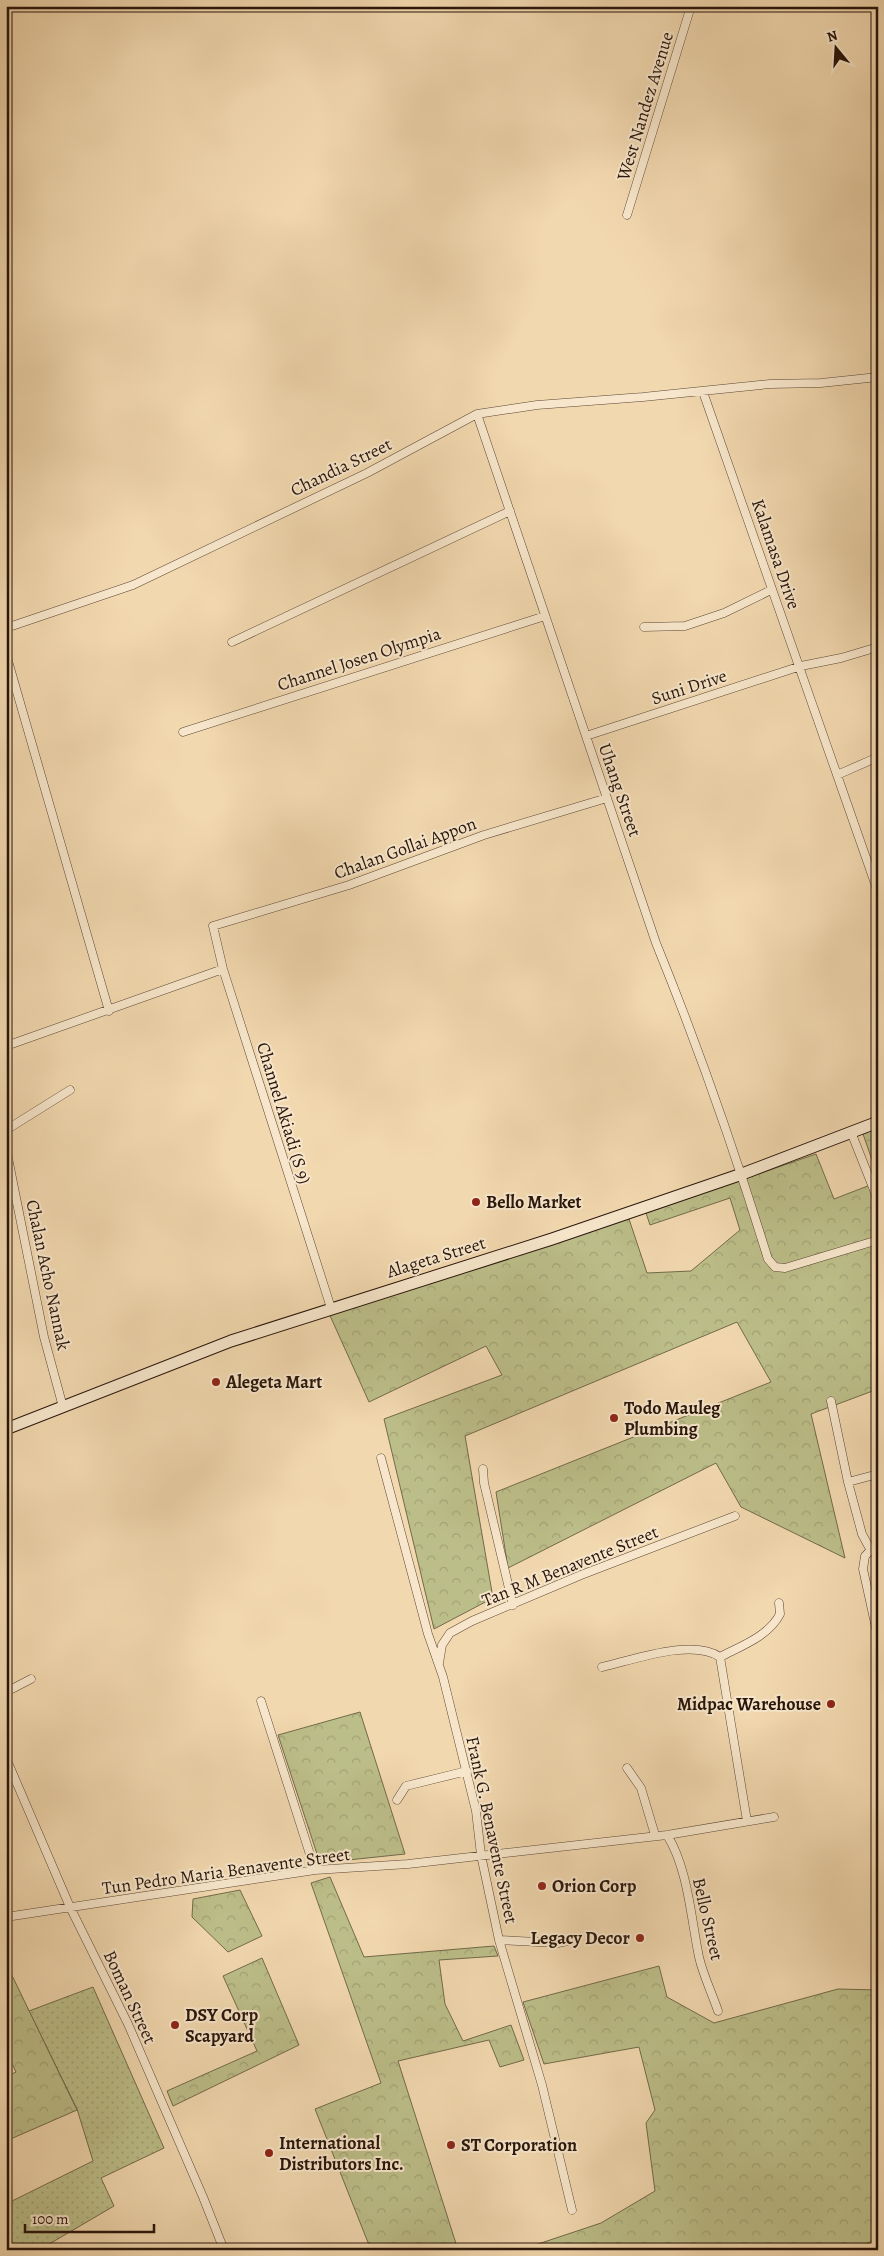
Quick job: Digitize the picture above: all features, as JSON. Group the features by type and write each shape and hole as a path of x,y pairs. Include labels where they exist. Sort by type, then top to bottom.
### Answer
{"main road":[{"name":"Alageta Street","path":"6,1429 198,1354 331,1308 552,1239 742,1174 878,1122"}],"street":[{"name":"West Nandez Avenue","path":"627,215 691,6"},
{"path":"703,392 770,384 821,383 878,377"},
{"name":"Chandia Street","path":"6,628 133,585 367,473 477,414 538,405 703,392"},
{"name":"Kalamasa Drive","path":"703,392 878,892"},
{"name":"Uhang Street","path":"477,414 656,943 677,993 742,1174 768,1258 775,1267 785,1268 878,1240"},
{"path":"232,642 510,511"},
{"path":"644,627 685,626 724,613 771,590"},
{"name":"Channel Josen Olympia","path":"182,732 546,616"},
{"name":"Suni Drive","path":"586,736 800,666 878,647"},
{"path":"6,654 109,1011"},
{"path":"837,775 878,757"},
{"name":"Chalan Gollai Appon","path":"213,926 349,885 495,831 607,798"},
{"name":"Channel Akiadi (S 9)","path":"213,926 223,968 331,1308"},
{"path":"6,1046 109,1011 223,968"},
{"path":"6,1130 70,1090"},
{"path":"852,1132 878,1200"},
{"name":"Chalan Acho Nannak","path":"6,1148 44,1337 63,1407"},
{"path":"831,1401 848,1482 864,1540 875,1549 865,1556 863,1569 878,1637"},
{"name":"Frank G. Benavente Street","path":"380,1458 467,1771 476,1811 481,1855 499,1940 542,2086 572,2210"},
{"path":"483,1470 484,1483 513,1605"},
{"path":"848,1482 878,1474"},
{"name":"Tan R M Benavente Street","path":"438,1665 442,1645 450,1633 472,1621 581,1575 735,1516"},
{"path":"720,1657 748,1643 772,1626 780,1614 778,1603"},
{"path":"602,1667 684,1649 704,1650 720,1657"},
{"path":"720,1657 747,1821"},
{"path":"6,1692 31,1680"},
{"path":"261,1701 315,1870"},
{"name":"Boman Street","path":"6,1758 70,1907 128,2024 207,2206 224,2250"},
{"path":"627,1768 642,1788 655,1835"},
{"path":"397,1800 406,1786 467,1771"},
{"name":"Tun Pedro Maria Benavente Street","path":"6,1917 315,1870 408,1864 667,1835 774,1816"},
{"name":"Bello Street","path":"667,1835 674,1846 687,1894 700,1959 718,2011"},
{"path":"499,1940 558,1944 577,1939"}],"green space":[{"path":"878,1128 878,1177 863,1134"},
{"path":"816,1154 834,1199 878,1182 878,1389 811,1414 845,1558 741,1507 716,1463 508,1568 496,1492 771,1382 737,1322 465,1436 493,1598 434,1629 384,1419 502,1375 486,1346 369,1402 327,1309 628,1216 647,1273 691,1271 740,1230 730,1198 650,1225 646,1213"},
{"path":"360,1712 405,1854 320,1863 278,1735"},
{"path":"330,1877 364,1957 494,1946 498,1956 439,1960 445,2004 463,2041 511,2025 524,2060 500,2067 489,2040 398,2061 458,2250 371,2250 315,2109 381,2083 311,1883"},
{"path":"240,1890 262,1936 228,1952 192,1917 193,1899"},
{"path":"262,1958 299,2045 173,2106 167,2091 257,2051 223,1976"},
{"path":"6,1963 77,2110 6,2141 6,2077 16,2072 6,2051"},
{"path":"659,1966 667,1997 714,2023 838,1989 878,1990 878,2236 859,2250 520,2250 601,2223 655,2191 646,2123 655,2110 639,2047 544,2064 523,2002"},
{"path":"93,1987 164,2148 101,2178 114,2206 39,2250 6,2250 6,2204 93,2161 77,2109 29,2011"}],"place":[{"name":"Bello Market","path":"476,1202"},
{"name":"Alegeta Mart","path":"216,1382"},
{"name":"Todo Mauleg Plumbing","path":"614,1418"},
{"name":"Midpac Warehouse","path":"831,1704"},
{"name":"Orion Corp","path":"542,1886"},
{"name":"Legacy Decor","path":"640,1938"},
{"name":"DSY Corp Scapyard","path":"175,2025"},
{"name":"ST Corporation","path":"451,2145"},
{"name":"International Distributors Inc.","path":"269,2153"}]}
